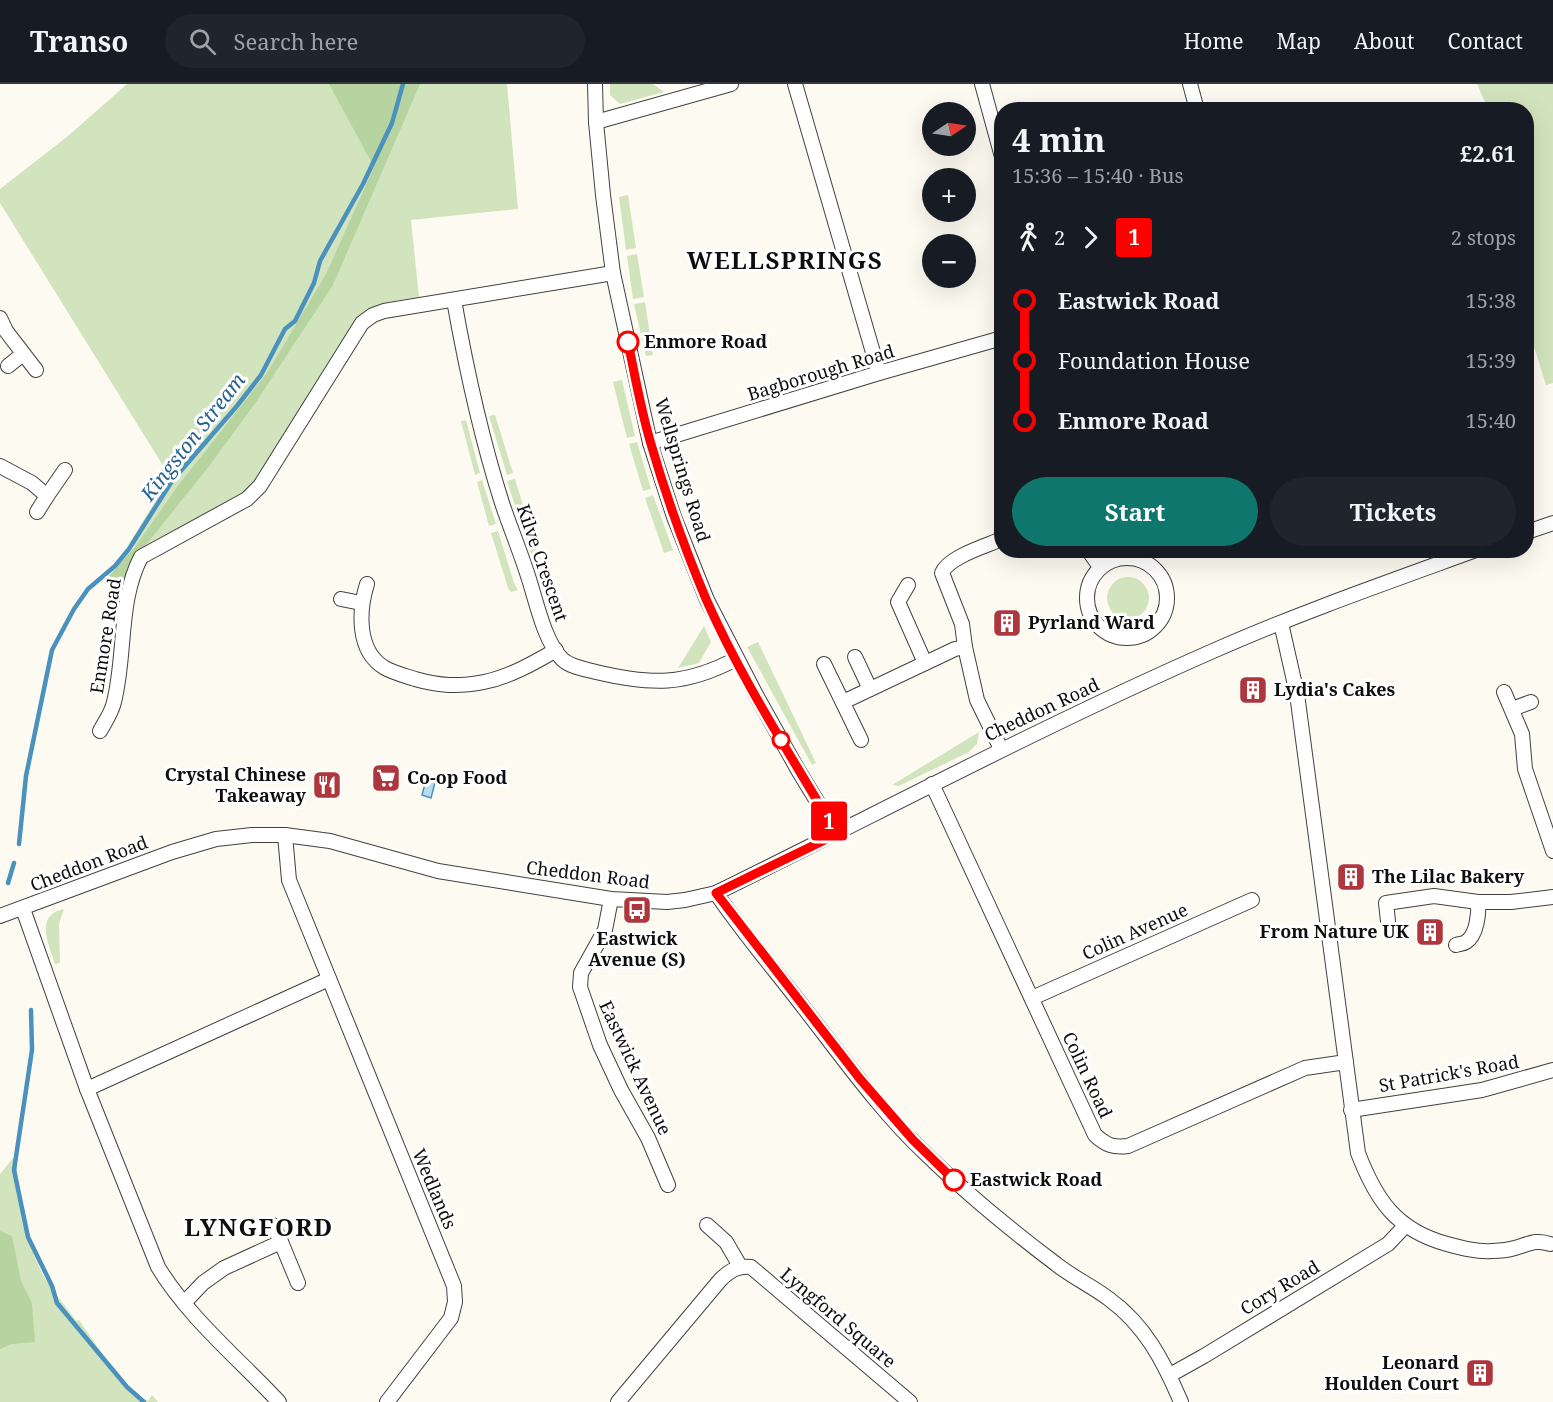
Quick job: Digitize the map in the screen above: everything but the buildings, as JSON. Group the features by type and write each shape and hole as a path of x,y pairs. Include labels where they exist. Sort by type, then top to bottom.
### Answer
{"street":[{"name":"Wellsprings Road","path":"595,84 596,122 613,273 650,443 674,517 707,600 736,659 837,834"},
{"path":"596,122 731,84"},
{"path":"795,84 879,373"},
{"path":"982,84 994,128"},
{"path":"1190,84 1195,102"},
{"name":"Enmore Road","path":"100,731 114,704 129,595 134,570 141,557 246,499 260,486 362,323 384,311 613,273"},
{"name":"Kilve Crescent","path":"453,300 466,362 502,503 540,613 556,650 563,660 577,667 627,679 657,682 678,680 710,671 736,659"},
{"path":"0,318 6,331 36,370"},
{"name":"Bagborough Road","path":"650,443 994,340"},
{"path":"8,366 23,354"},
{"path":"0,466 32,483 47,496"},
{"path":"37,512 64,470"},
{"path":"1534,530 1553,523"},
{"path":"994,542 951,561 942,573 962,624 977,700 1001,749"},
{"path":"1094,558 1100,567"},
{"path":"1121,558 1100,567 1092,577 1087,596 1090,614 1097,625 1107,633 1119,638 1132,639 1155,628 1163,617 1167,603 1167,590 1162,576 1152,566 1133,558"},
{"name":"Cheddon Road","path":"0,916 172,852 216,839 252,835 285,835 330,841 438,871 611,899 667,902 716,893 837,834 1001,749 1215,650 1281,622 1454,558"},
{"path":"367,584 361,603 362,633 370,652 383,667 439,685 463,685 487,682 538,661 556,650"},
{"path":"908,585 898,602 925,663"},
{"path":"341,599 361,603"},
{"path":"1281,622 1297,694 1351,1110 1358,1153 1366,1176 1386,1207 1405,1226 1420,1236 1465,1250 1513,1249 1533,1241 1552,1244"},
{"path":"843,702 955,649 965,647"},
{"path":"855,657 870,689"},
{"path":"824,664 861,740"},
{"path":"1504,692 1522,734 1525,769 1553,851"},
{"path":"1512,709 1531,702"},
{"name":"Colin Road","path":"932,784 1095,1135 1104,1144 1115,1148 1128,1146 1305,1068 1346,1062"},
{"name":"Wedlands","path":"285,835 289,880 454,1286 455,1302 451,1317 387,1402"},
{"path":"716,893 860,1079 925,1154 1013,1231 1060,1268 1108,1298 1125,1312 1150,1340 1170,1375 1181,1402"},
{"path":"1388,921 1386,903 1434,896 1478,902 1511,902 1553,897"},
{"name":"Eastwick Avenue","path":"611,899 605,930 581,973 580,987 600,1045 621,1090 648,1138 668,1185"},
{"name":"Colin Avenue","path":"1032,998 1252,900"},
{"path":"1456,945 1466,942 1473,933 1479,911 1478,902"},
{"path":"23,909 87,1089 158,1267 184,1303 279,1402"},
{"path":"87,1089 329,979"},
{"name":"St Patrick's Road","path":"1351,1110 1482,1090 1553,1070"},
{"path":"273,1225 298,1283"},
{"name":"Lyngford Square","path":"707,1225 726,1242 740,1266 750,1268 910,1402"},
{"name":"Cory Road","path":"1170,1375 1388,1244 1405,1226"},
{"path":"184,1303 203,1283 224,1268 281,1242"},
{"path":"618,1402 722,1279 731,1270 740,1266"}],"green space":[{"path":"127,84 507,84 518,209 411,220 419,297 378,306 357,320 254,485 242,494 142,548 129,544 170,477 0,203 0,189 68,136"},
{"path":"329,84 420,84 333,285 256,402 210,465 137,556 121,584 109,576 138,543 177,487 267,373 326,274 374,167"},
{"path":"610,84 653,84 664,92 620,104 610,95"},
{"path":"1477,84 1553,84 1553,383 1546,385 1534,346 1534,102 1485,102"},
{"path":"628,195 636,248 626,250 619,197"},
{"path":"637,254 644,297 633,299 627,256"},
{"path":"645,302 653,355 646,356 634,304"},
{"path":"622,380 635,436 627,438 613,382"},
{"path":"495,415 513,473 507,475 489,416"},
{"path":"466,420 480,473 475,475 461,421"},
{"path":"637,442 651,489 643,491 629,444"},
{"path":"515,479 527,518 520,521 507,481"},
{"path":"482,480 496,524 489,526 477,482"},
{"path":"653,495 673,550 664,553 645,498"},
{"path":"528,524 548,580 542,582 521,526"},
{"path":"498,531 518,590 511,592 491,533"},
{"path":"1128,577 1136,578 1143,583 1148,590 1148,606 1143,613 1136,618 1128,619 1120,618 1113,613 1108,606 1107,598 1108,590 1113,583 1120,578"},
{"path":"704,626 711,642 699,663 678,668"},
{"path":"758,642 816,763 812,765 747,647"},
{"path":"979,732 977,744 969,752 899,786 892,785"},
{"path":"64,909 59,924 60,963 55,964 47,939 46,924 55,912"},
{"path":"17,1153 18,1185 26,1231 43,1275 76,1321 79,1320 130,1388 148,1401 152,1395 158,1402 0,1402 0,1174"},
{"path":"0,1231 12,1236 21,1281 32,1303 35,1342 12,1344 0,1349"}],"water":[{"path":"427,776 436,779 431,798 422,795"}],"waterway":[{"name":"Kingston Stream","path":"19,844 26,776 52,650 74,609 88,589 115,566 129,549 172,481 261,375 285,329 295,321 314,283 320,261 363,184 392,123 403,84"},
{"name":"Kingston Stream","path":"8,883 14,863"},
{"name":"Kingston Stream","path":"31,1010 32,1050 14,1170 28,1237 52,1286 57,1303 127,1387 144,1402"}],"bus line":[{"name":"1","path":"628,342 650,443 674,517 707,600 736,659 837,834 716,893 860,1079 925,1154 954,1180"}],"place":[{"name":"Enmore Road","path":"628,342"},
{"name":"Pyrland Ward","path":"1007,623"},
{"name":"Lydia's Cakes","path":"1253,690"},
{"name":"Co-op Food","path":"386,778"},
{"name":"Crystal Chinese Takeaway","path":"327,785"},
{"name":"The Lilac Bakery","path":"1351,877"},
{"name":"Eastwick Avenue (S)","path":"637,910"},
{"name":"From Nature UK","path":"1430,932"},
{"name":"Eastwick Road","path":"954,1180"},
{"name":"Leonard Houlden Court","path":"1480,1373"}],"district":[{"name":"WELLSPRINGS","path":"785,261"},
{"name":"LYNGFORD","path":"259,1228"}]}
